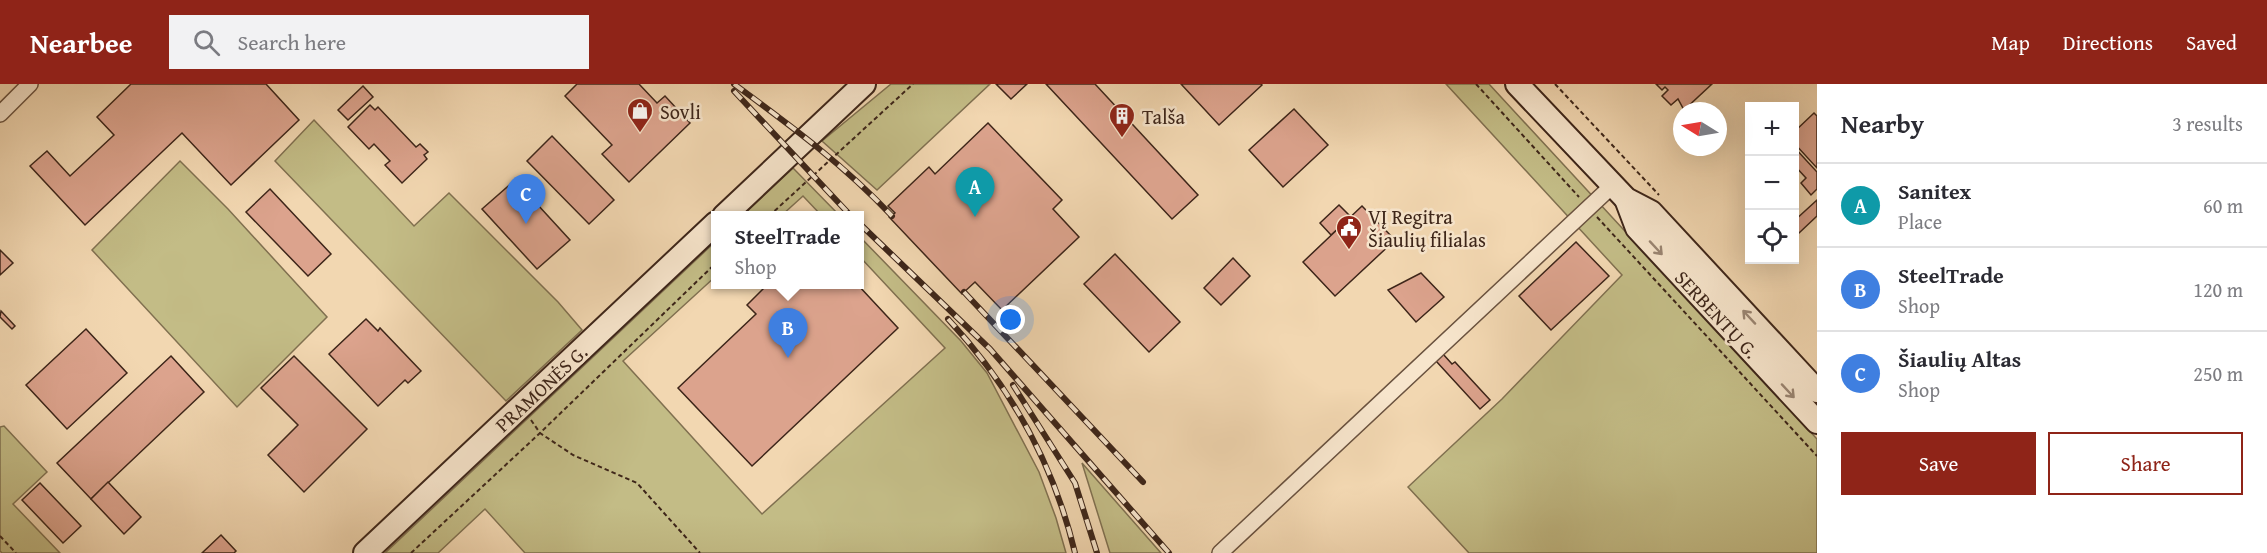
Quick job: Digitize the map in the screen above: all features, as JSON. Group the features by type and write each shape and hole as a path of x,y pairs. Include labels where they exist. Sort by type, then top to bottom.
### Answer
{"main road":[{"path":"729,211 864,84"},
{"name":"SERBENTŲ G.","path":"1517,84 1619,192 1651,212 1817,391"},
{"name":"SERBENTŲ G.","path":"1619,192 1637,228 1817,422"},
{"name":"PRAMONĖS G.","path":"365,553 711,228"}],"street":[{"path":"0,114 30,84"},
{"path":"1220,553 1589,208 1619,192"}],"path":[{"path":"774,211 913,84"},
{"path":"1476,84 1817,456"},
{"path":"411,553 540,433 711,268"},
{"path":"521,407 540,433 573,455 637,483 700,553"},
{"path":"0,536 16,553"}],"shaded area":[{"path":"891,84 990,84 877,190 822,141"},
{"path":"1446,84 1489,84 1817,439 1817,553 1469,553 1408,487 1502,399 1622,275"},
{"path":"314,120 414,226 449,193 558,302 582,330 506,401 275,161"},
{"path":"180,161 228,209 327,317 237,407 92,250"},
{"path":"793,168 835,211 817,211 803,196 786,211 747,211"},
{"path":"864,241 961,341 987,373 1039,472 1066,553 525,553 485,509 438,553 385,553 711,246 711,281 623,361 762,514 945,348 864,261"},
{"path":"4,426 47,472 13,504 60,553 2,553 0,551 0,427"},
{"path":"1082,463 1161,553 1110,553"}],"building":[{"path":"131,84 266,84 299,120 231,185 182,133 85,225 30,166 47,151 70,176 114,135 97,117"},
{"name":"Sovli","path":"577,84 639,84 657,103 665,96 690,123 629,182 602,154 612,145 565,96"},
{"path":"996,84 1027,84 1011,99"},
{"name":"Talša","path":"1046,84 1095,84 1198,195 1172,219"},
{"path":"1181,84 1261,84 1262,85 1219,125"},
{"path":"1656,84 1712,84 1693,102 1680,102 1678,99 1671,105 1662,96 1668,90 1665,87 1662,90"},
{"path":"363,86 373,97 348,120 338,110"},
{"path":"370,105 375,110 378,107 416,147 420,144 428,152 424,155 427,159 402,183 385,165 390,161 374,144 369,149 348,127"},
{"path":"1294,109 1328,145 1283,187 1249,150"},
{"path":"1814,113 1817,116 1817,168 1799,148 1799,127"},
{"path":"988,123 1062,200 1053,209 1079,237 1002,310 975,282 962,294 889,217 895,213 888,206 929,167 935,174"},
{"path":"552,136 614,200 589,224 527,161"},
{"path":"1799,152 1817,172 1817,189 1811,195 1801,183 1806,178 1799,170"},
{"path":"515,180 570,240 537,269 482,209"},
{"path":"270,189 331,254 308,276 246,212"},
{"path":"1817,200 1817,216 1799,233 1799,216"},
{"path":"1339,205 1351,217 1331,235 1320,223"},
{"name":"VĮ Regitra Šiaulių filialas","path":"1362,206 1395,240 1335,296 1303,262"},
{"path":"1576,242 1609,276 1551,330 1519,296"},
{"path":"0,250 13,263 0,275"},
{"path":"1115,254 1180,322 1149,352 1084,284"},
{"path":"1233,258 1250,276 1221,305 1204,288"},
{"path":"1421,273 1444,297 1416,322 1388,290"},
{"path":"763,289 862,289 898,328 752,466 678,388 756,314 747,305"},
{"path":"1,311 15,326 12,329 0,317"},
{"path":"366,319 378,331 380,328 421,371 408,383 405,380 378,406 329,354"},
{"path":"86,329 127,373 67,429 26,385"},
{"path":"1443,354 1452,364 1455,362 1490,400 1480,409 1436,361"},
{"path":"171,356 204,392 91,499 57,463"},
{"path":"294,356 367,429 304,492 268,455 298,425 261,388"},
{"path":"108,482 141,517 124,534 91,499"},
{"path":"40,483 81,526 63,543 22,500"},
{"path":"221,535 236,551 234,553 202,553"}],"railway":[{"path":"734,84 836,162 892,216"},
{"path":"734,91 846,211"},
{"path":"864,228 990,349 1169,553"},
{"path":"964,292 1143,482"},
{"path":"948,319 991,371 1027,428 1055,488 1075,553"},
{"path":"1013,385 1075,483 1097,553"}],"place":[{"name":"Sovli","path":"640,134"},
{"name":"Talša","path":"1122,139"},
{"name":"Sanitex","path":"975,217"},
{"name":"Šiaulių Altas","path":"526,224"},
{"name":"VĮ Regitra Šiaulių filialas","path":"1349,251"},
{"name":"SteelTrade","path":"788,358"}]}
